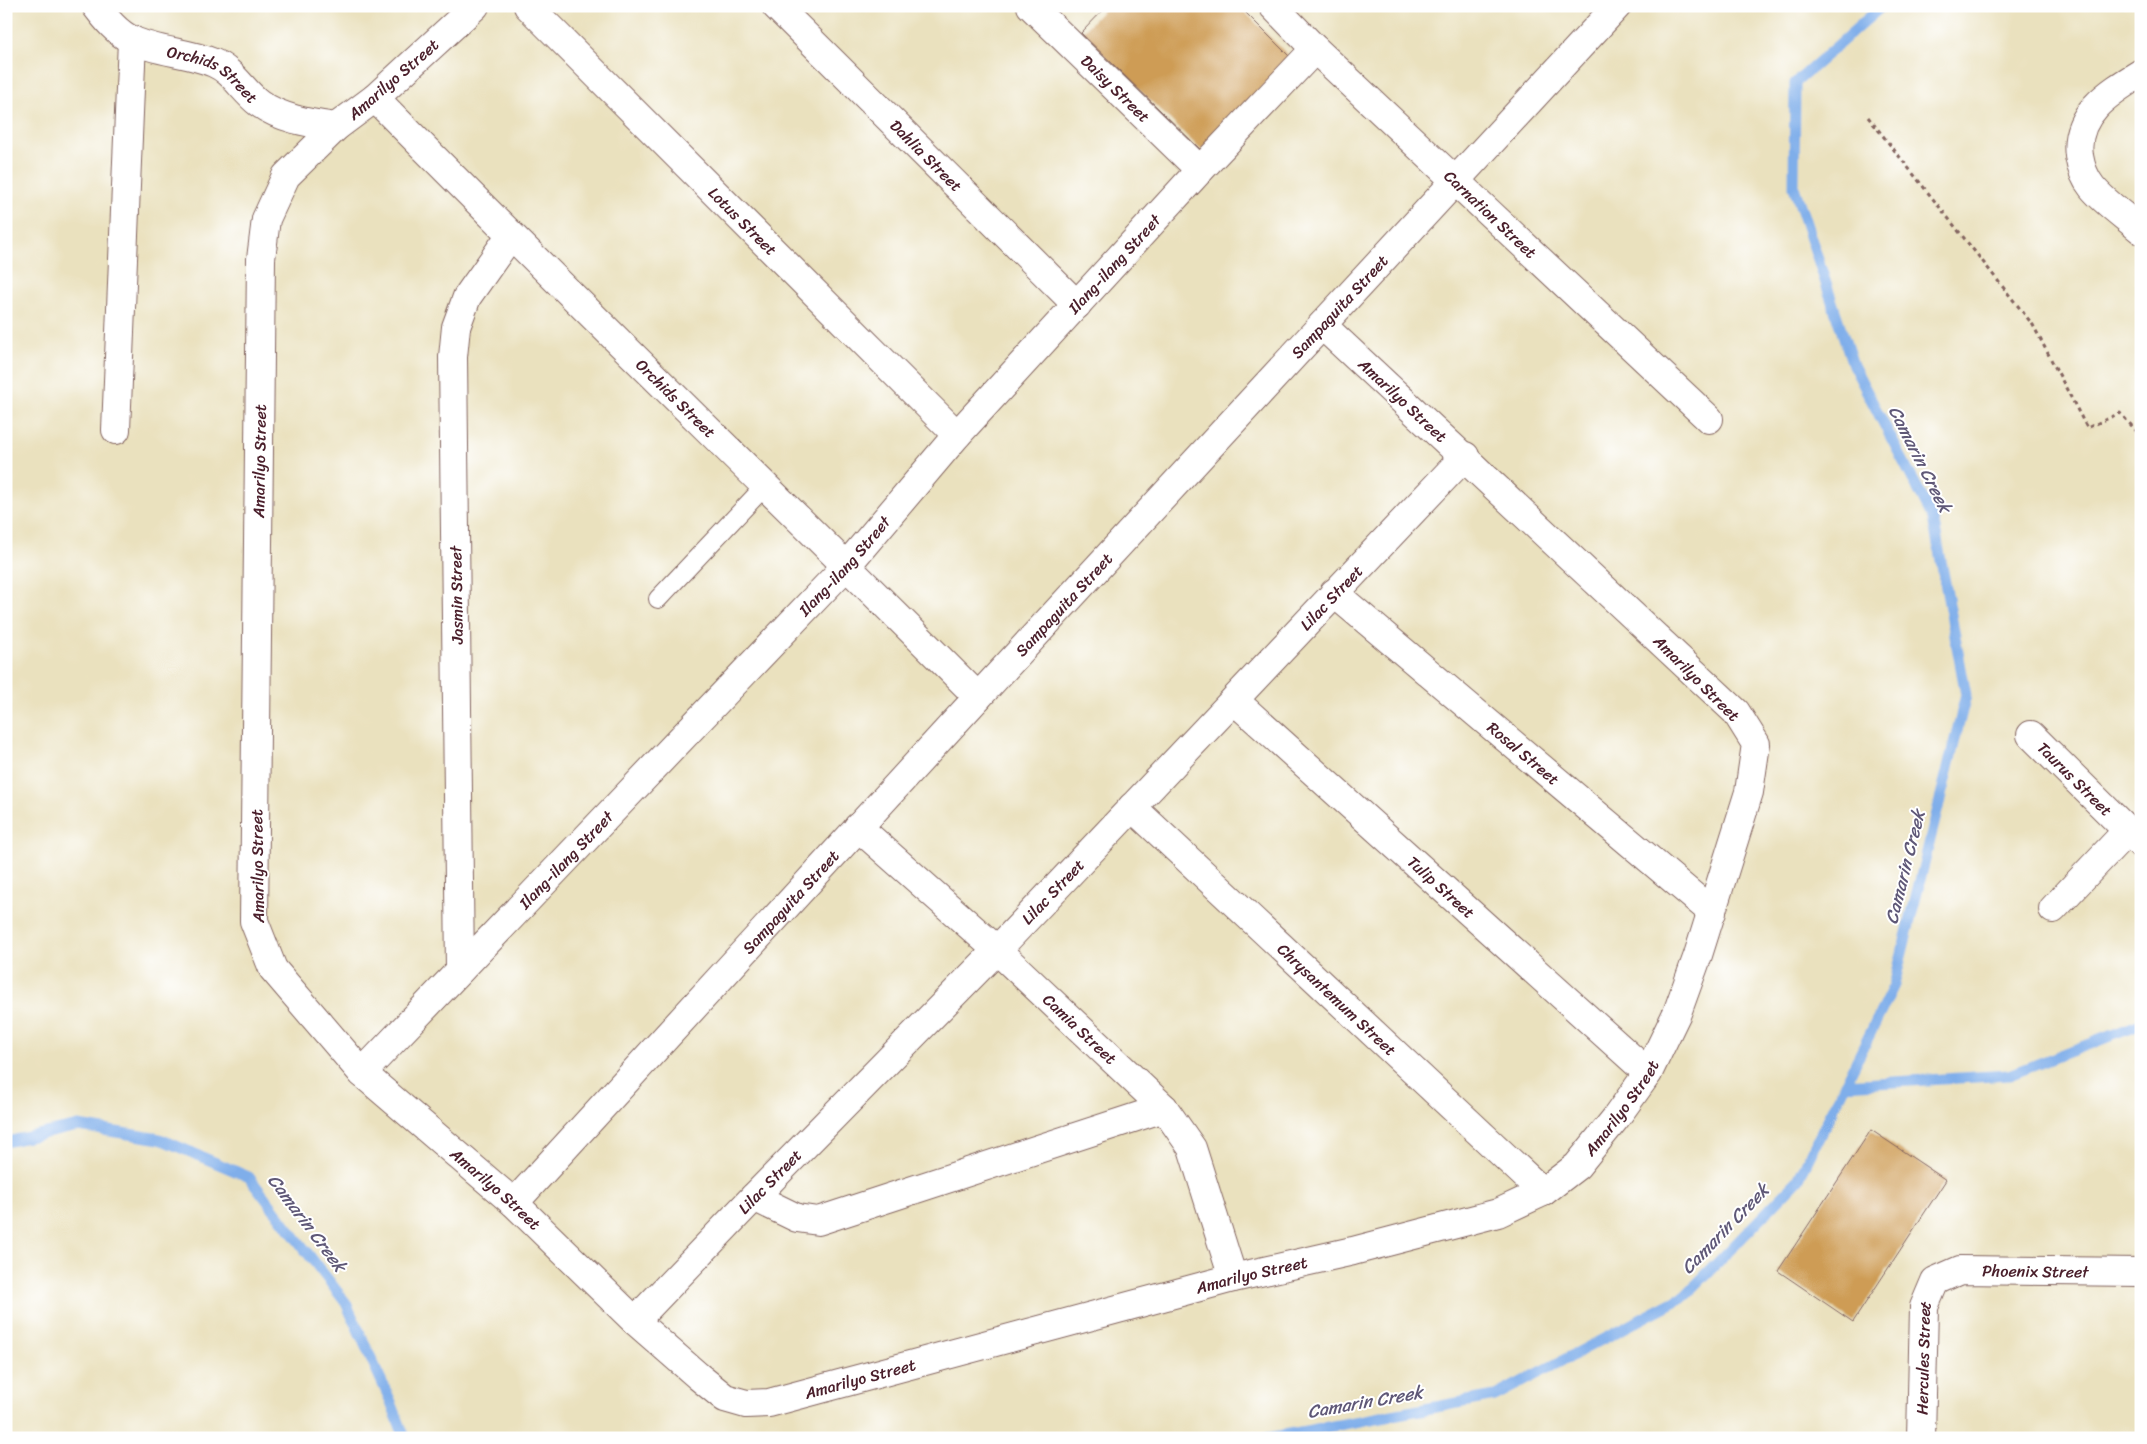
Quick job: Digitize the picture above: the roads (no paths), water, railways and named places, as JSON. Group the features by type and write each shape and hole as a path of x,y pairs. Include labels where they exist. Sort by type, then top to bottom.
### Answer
{"street":[{"name":"Orchids Street","path":"96,6 111,25 132,40 215,63 233,77 259,103 281,115 303,122 336,127"},
{"name":"Amarilyo Street","path":"475,6 375,98 336,127 286,176 266,219 261,259 254,920 273,969 362,1073 514,1203 635,1321 725,1398 746,1404 769,1403 1233,1278 1354,1251 1498,1213 1543,1192 1577,1166 1616,1120 1648,1073 1677,1013 1712,912 1749,792 1756,744 1736,712 1322,325"},
{"name":"Lotus Street","path":"528,6 957,435"},
{"name":"Dahlia Street","path":"776,6 1077,305"},
{"name":"Daisy Street","path":"1031,6 1200,170"},
{"name":"Carnation Street","path":"1273,6 1315,50 1709,419"},
{"name":"Sampaguita Street","path":"514,1203 858,827 1617,6"},
{"path":"116,430 132,40"},
{"name":"Ilang-ilang Street","path":"362,1073 847,565 957,435 1200,170 1315,50"},
{"path":"2141,73 2116,88 2095,106 2081,126 2078,146 2081,170 2093,187 2141,230"},
{"name":"Orchids Street","path":"375,98 510,236 847,565 978,697"},
{"name":"Jasmin Street","path":"460,970 453,357 456,326 466,297 510,236"},
{"name":"Lilac Street","path":"635,1321 754,1196 997,950 1464,456"},
{"name":"Rosal Street","path":"1334,593 1712,912"},
{"name":"Tulip Street","path":"1234,700 1648,1073"},
{"name":"Taurus Street","path":"2031,735 2134,838"},
{"name":"Chrysantemum Street","path":"1132,807 1543,1192"},
{"name":"Camia Street","path":"858,827 997,950 1164,1108 1192,1148 1233,1278"},
{"path":"2053,909 2134,838"},
{"path":"754,1196 797,1218 818,1221 1164,1108"},
{"name":"Phoenix Street","path":"1935,1281 1960,1270 2141,1272"},
{"name":"Hercules Street","path":"1921,1438 1924,1307 1935,1281"}],"lane":[{"path":"658,598 765,486"}],"waterway":[{"name":"Camarin Creek","path":"1268,1438 1495,1396 1685,1296 1798,1180 1894,985 1966,695 1933,518 1853,365 1794,187 1795,83 1882,6"},
{"path":"1844,1085 2009,1075 2141,1024"},
{"name":"Camarin Creek","path":"6,1142 78,1126 160,1139 249,1177 346,1303 391,1402 405,1438"}]}
